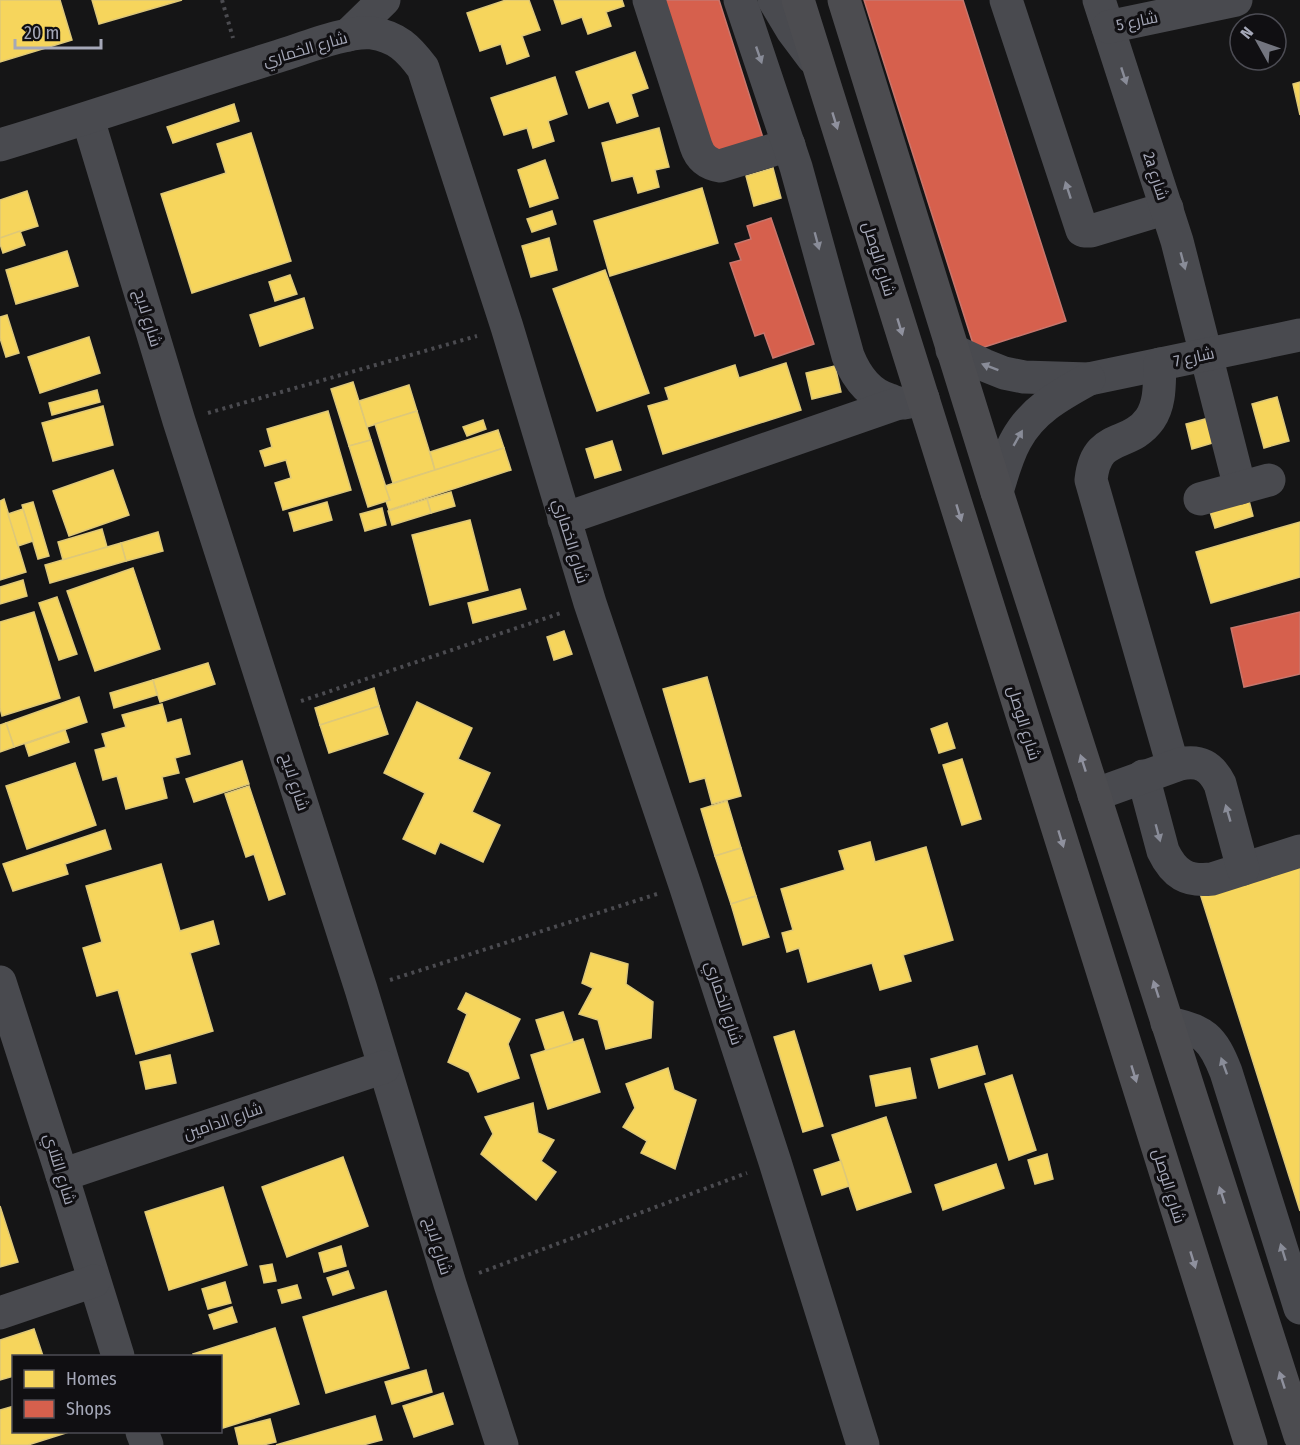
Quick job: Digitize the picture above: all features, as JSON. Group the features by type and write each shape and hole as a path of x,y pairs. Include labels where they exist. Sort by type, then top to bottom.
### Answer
{"main road":[{"name":"شارع الوصل","path":"798,0 911,401 1251,1445"},
{"path":"844,0 997,492 1300,1436"}],"street":[{"path":"348,35 384,0"},
{"path":"649,0 699,154 712,164 720,166 789,145"},
{"path":"740,0 796,167 852,365 869,390 881,398 911,401"},
{"path":"774,0 792,30 818,65"},
{"path":"1006,0 1082,230 1091,231 1167,208"},
{"name":"شارع 5","path":"1103,14 1236,0"},
{"name":"2a شارع","path":"1103,14 1167,208 1206,354 1254,484 1200,499"},
{"name":"شارع الخماري","path":"0,145 348,35 370,33 391,38 410,50 423,68 507,327 590,603 776,1162 863,1445"},
{"name":"شارع لايح","path":"88,119 179,421 361,989 450,1284 502,1445"},
{"name":"شارع 7","path":"952,350 984,365 1014,375 1089,378 1300,335"},
{"path":"1160,364 1159,392 1156,406 1149,419 1139,430 1113,441 1104,448 1092,468 1091,480 1158,771 1163,851 1168,862 1177,872 1187,878 1200,881 1300,851"},
{"name":"شارع 7","path":"997,492 1008,456 1026,424 1055,398 1089,378"},
{"path":"564,519 911,401"},
{"path":"1094,795 1158,771 1189,762 1199,763 1208,768 1220,784 1243,869"},
{"name":"شارع التلاي","path":"0,982 118,1355"},
{"path":"1167,1023 1187,1027 1205,1036 1219,1052 1300,1308"},
{"name":"شارع الدامين","path":"62,1175 384,1066"},
{"path":"0,1313 94,1281"}],"path":[{"path":"222,0 242,67"},
{"path":"179,421 507,327"},
{"path":"272,711 590,603"},
{"path":"361,989 685,885"},
{"path":"450,1284 776,1162"}],"building: Homes":[{"path":"0,0 60,0 72,40 0,62"},
{"path":"92,0 182,0 99,24"},
{"path":"506,0 529,0 540,30 522,36 529,56 507,64 501,44 480,51 467,13"},
{"path":"554,0 622,0 624,6 606,12 611,26 588,34 582,17 562,24"},
{"path":"635,52 648,88 631,94 638,116 617,123 609,101 589,108 576,72"},
{"path":"555,77 567,114 548,121 554,141 533,148 527,128 504,135 491,98"},
{"path":"1300,82 1300,115 1293,84"},
{"path":"234,104 239,121 173,143 167,127"},
{"path":"659,128 669,167 655,170 659,187 638,193 633,176 612,181 602,143"},
{"path":"251,133 291,261 192,293 161,194 226,173 217,144"},
{"path":"545,160 558,198 530,207 518,170"},
{"path":"773,168 781,198 754,206 746,176"},
{"path":"702,188 718,243 610,276 594,221"},
{"path":"27,191 38,226 0,238 0,200"},
{"path":"552,211 556,224 532,232 527,219"},
{"path":"20,231 25,245 3,253 0,238"},
{"path":"549,238 557,270 531,277 522,246"},
{"path":"67,251 78,286 16,304 6,270"},
{"path":"605,270 649,393 597,411 553,289"},
{"path":"290,275 297,294 275,301 269,282"},
{"path":"304,298 313,328 260,346 250,315"},
{"path":"7,315 19,353 6,357 0,338 0,317"},
{"path":"89,337 100,373 40,393 28,357"},
{"path":"786,363 801,410 663,454 648,406 669,400 665,388 735,365 739,378"},
{"path":"835,366 841,392 812,399 806,373"},
{"path":"353,382 371,440 349,446 331,389"},
{"path":"409,385 417,411 367,427 359,401"},
{"path":"97,390 100,402 52,415 49,403"},
{"path":"1277,397 1289,441 1264,448 1252,404"},
{"path":"103,406 113,445 53,461 42,423"},
{"path":"328,411 351,490 283,510 275,483 291,478 286,460 265,466 260,451 272,447 267,429"},
{"path":"417,411 435,470 393,483 375,424"},
{"path":"1209,418 1216,442 1192,449 1186,424"},
{"path":"483,420 486,429 467,436 463,427"},
{"path":"498,430 504,448 435,470 430,452"},
{"path":"371,440 390,500 368,507 349,446"},
{"path":"612,441 621,470 595,478 586,449"},
{"path":"504,448 511,470 389,510 386,501 390,500 385,486"},
{"path":"113,470 129,515 69,536 53,491"},
{"path":"451,492 455,506 431,513 427,499"},
{"path":"1247,493 1253,516 1215,528 1208,505"},
{"path":"4,499 26,572 0,580 0,501"},
{"path":"427,499 431,513 392,525 388,511"},
{"path":"33,502 49,556 38,559 22,505"},
{"path":"327,502 332,520 294,531 289,513"},
{"path":"382,508 386,525 365,531 360,514"},
{"path":"23,509 33,541 18,546 8,514"},
{"path":"470,520 488,590 430,605 412,535"},
{"path":"1300,522 1300,577 1211,603 1196,552"},
{"path":"102,529 107,547 63,560 58,542"},
{"path":"158,532 163,551 126,561 121,543"},
{"path":"121,543 126,561 50,583 45,565"},
{"path":"133,568 160,649 95,671 67,591"},
{"path":"23,580 27,596 0,604 0,587"},
{"path":"520,589 526,609 473,623 468,603"},
{"path":"57,597 77,654 59,660 39,603"},
{"path":"34,612 60,698 2,716 0,708 0,622"},
{"path":"564,631 572,654 554,660 547,637"},
{"path":"208,663 215,684 160,702 153,680"},
{"path":"707,677 741,796 712,804 705,778 690,782 663,689"},
{"path":"153,680 157,695 114,708 110,693"},
{"path":"374,688 379,706 320,725 315,708"},
{"path":"79,697 87,722 14,747 6,723"},
{"path":"417,702 472,728 458,759 490,773 472,812 500,825 483,862 440,842 435,854 403,839 425,793 384,773"},
{"path":"162,704 167,723 181,719 190,754 175,758 179,773 162,777 167,798 126,809 117,776 103,780 95,750 106,747 102,734 126,727 122,715"},
{"path":"379,706 388,734 329,753 320,725"},
{"path":"6,723 14,747 0,752 0,725"},
{"path":"947,723 955,748 939,753 931,729"},
{"path":"65,730 69,742 29,756 25,744"},
{"path":"962,759 981,819 962,825 943,765"},
{"path":"242,761 249,784 194,802 186,779"},
{"path":"75,763 96,825 27,849 6,786"},
{"path":"249,786 285,894 269,900 254,854 246,857 225,794"},
{"path":"727,801 741,848 715,856 701,809"},
{"path":"105,830 111,849 65,864 68,874 13,891 3,864"},
{"path":"870,842 875,862 926,847 953,940 903,955 911,981 880,990 872,963 808,982 799,948 787,952 782,933 793,930 781,889 845,870 839,851"},
{"path":"741,848 756,896 731,904 715,856"},
{"path":"1300,854 1300,1211 1198,887"},
{"path":"161,864 180,931 213,921 219,944 190,953 213,1031 136,1054 118,990 97,996 83,948 102,942 86,886"},
{"path":"756,896 769,937 743,945 731,904"},
{"path":"591,953 628,964 626,984 653,1002 651,1038 606,1049 598,1020 579,1014 593,988 582,983"},
{"path":"466,993 520,1019 508,1044 519,1078 478,1092 469,1072 448,1062 467,1014 458,1009"},
{"path":"563,1012 573,1042 546,1051 536,1020"},
{"path":"794,1031 823,1126 803,1132 774,1037"},
{"path":"583,1039 600,1092 548,1109 531,1055"},
{"path":"977,1046 985,1074 939,1088 931,1059"},
{"path":"170,1055 176,1083 146,1089 140,1062"},
{"path":"668,1068 674,1090 696,1100 675,1169 641,1153 647,1141 623,1127 635,1108 626,1084"},
{"path":"910,1068 916,1098 876,1106 870,1076"},
{"path":"1012,1075 1036,1150 1009,1160 985,1084"},
{"path":"533,1103 538,1133 554,1140 541,1161 556,1172 536,1200 481,1154 493,1134 485,1117"},
{"path":"886,1117 911,1192 857,1210 832,1135"},
{"path":"1047,1154 1053,1179 1035,1184 1028,1160"},
{"path":"343,1157 368,1226 287,1257 262,1187"},
{"path":"841,1161 849,1186 822,1195 814,1170"},
{"path":"996,1164 1004,1188 943,1210 935,1185"},
{"path":"223,1187 247,1265 169,1290 145,1212"},
{"path":"0,1206 18,1262 0,1267"},
{"path":"341,1246 346,1266 324,1272 319,1253"},
{"path":"272,1264 276,1281 264,1283 260,1266"},
{"path":"348,1271 354,1288 333,1295 327,1278"},
{"path":"225,1282 231,1303 208,1309 202,1289"},
{"path":"297,1285 301,1298 282,1303 278,1290"},
{"path":"386,1291 409,1368 326,1393 303,1317"},
{"path":"232,1307 237,1322 214,1329 209,1315"},
{"path":"275,1328 299,1404 222,1428 222,1355 193,1354"},
{"path":"34,1329 43,1355 12,1355 12,1377 0,1380 0,1340"},
{"path":"426,1370 432,1392 392,1404 385,1382"},
{"path":"443,1393 453,1424 414,1437 403,1406"},
{"path":"12,1407 12,1433 66,1433 28,1445 0,1445 0,1410"},
{"path":"375,1416 382,1440 363,1445 276,1445"},
{"path":"270,1419 276,1442 263,1445 239,1445 235,1428"}],"building: Shops":[{"path":"661,0 719,0 764,141 711,158"},
{"path":"864,0 963,0 1066,321 975,350"},
{"path":"771,218 814,344 773,358 764,333 755,336 730,263 741,260 735,244 751,239 747,226"},
{"path":"1300,612 1300,674 1244,687 1231,628"}]}
